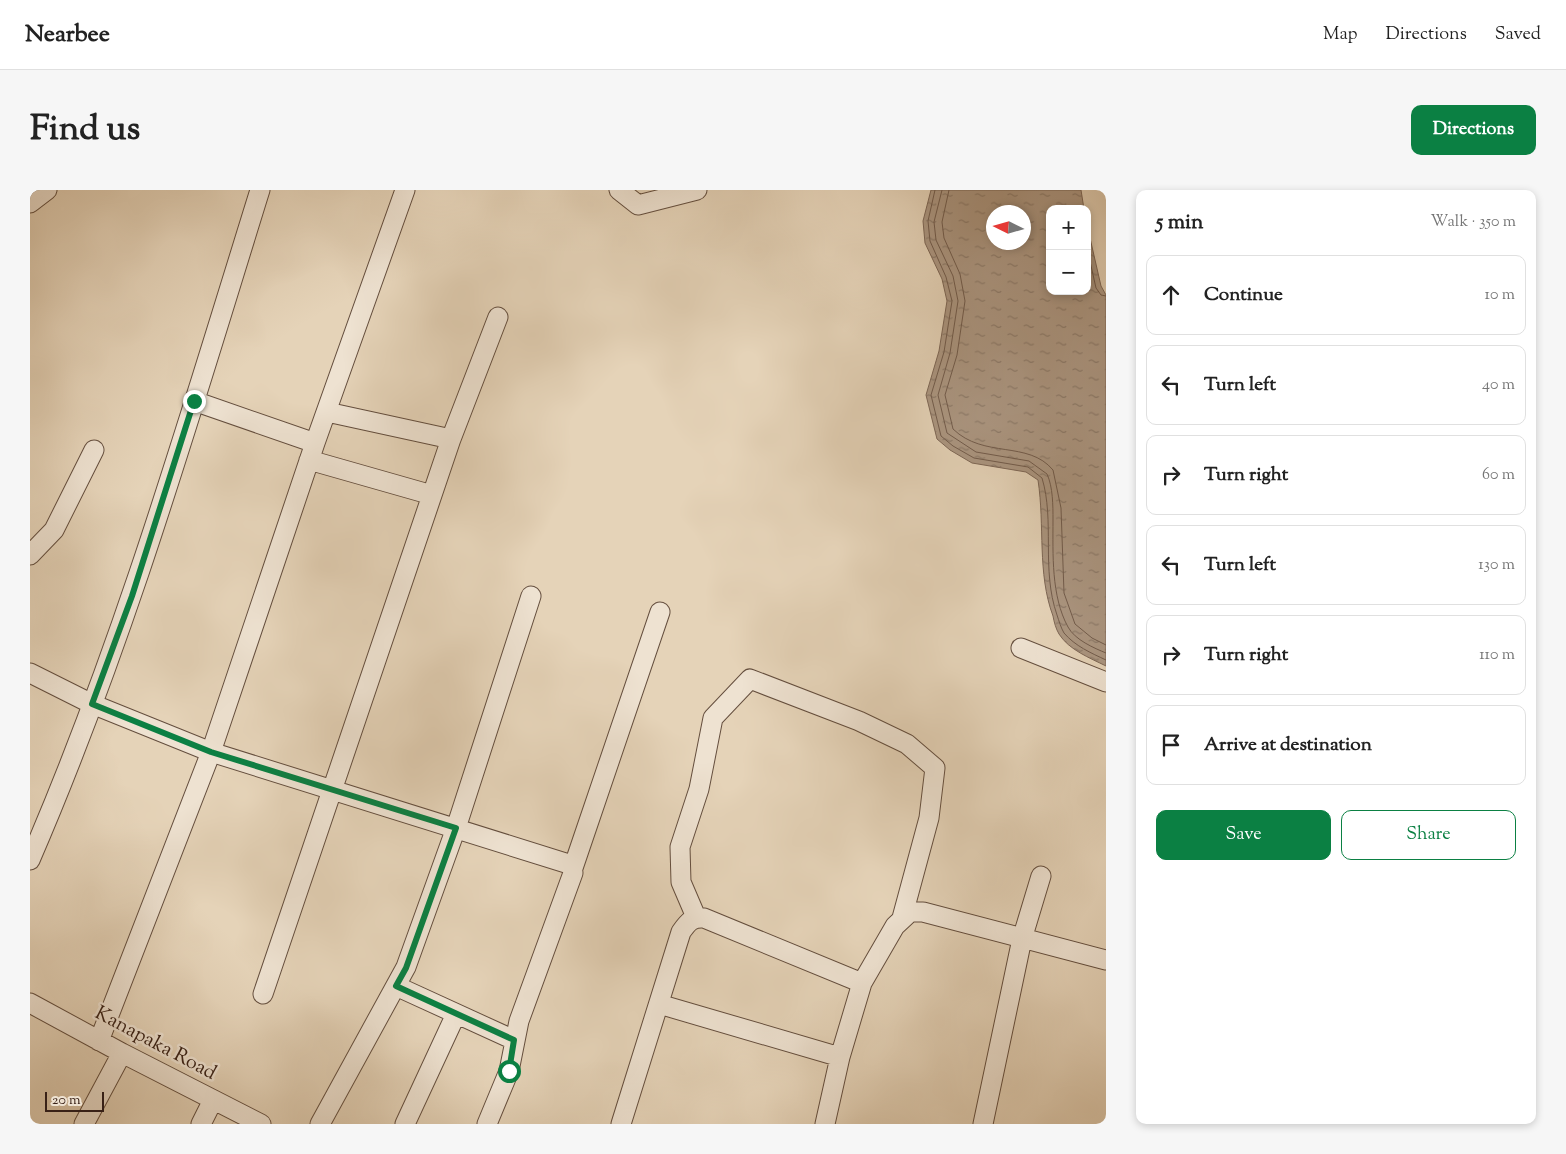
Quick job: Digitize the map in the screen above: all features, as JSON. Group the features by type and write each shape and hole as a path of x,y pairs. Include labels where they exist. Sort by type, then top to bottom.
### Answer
{"street":[{"path":"30,203 48,190"},
{"path":"30,860 92,704 132,596 260,190"},
{"path":"619,190 638,205 697,190"},
{"path":"100,1041 211,752 402,191"},
{"path":"263,994 451,439 498,317"},
{"path":"194,401 312,451 432,495"},
{"path":"327,412 451,439"},
{"path":"30,555 54,530 94,450"},
{"path":"320,1124 381,1009 406,968 456,828 531,596"},
{"path":"487,1124 509,1071 514,1040 660,612"},
{"path":"1021,648 1106,682"},
{"path":"30,673 92,704 211,752 567,862 573,868"},
{"path":"696,917 681,882 680,847 699,789 714,718 750,679 815,702 907,744 935,768 929,818 902,918 872,963 862,983 840,1057 825,1124"},
{"path":"983,1124 1022,939 1041,876"},
{"path":"902,918 910,912 923,912 1106,960"},
{"path":"621,1124 681,932 688,922 696,917 704,918 862,983"},
{"path":"396,986 514,1040"},
{"name":"Kanapaka Road","path":"30,1003 122,1053 261,1124"},
{"path":"659,1004 840,1057"},
{"path":"405,1124 456,1014"},
{"path":"84,1124 122,1053"},
{"path":"201,1124 213,1100"}],"water":[{"path":"931,190 1081,190 1083,205 1046,205 1046,295 1091,295 1091,242 1101,286 1106,295 1106,666 1068,645 1056,628 1045,583 1038,480 1026,472 972,463 950,450 937,439 926,395 939,351 947,301 942,279 925,243 923,221"}],"route":[{"path":"194,401 132,596 92,704 211,752 456,828 406,968 396,986 514,1040 509,1071"}]}
